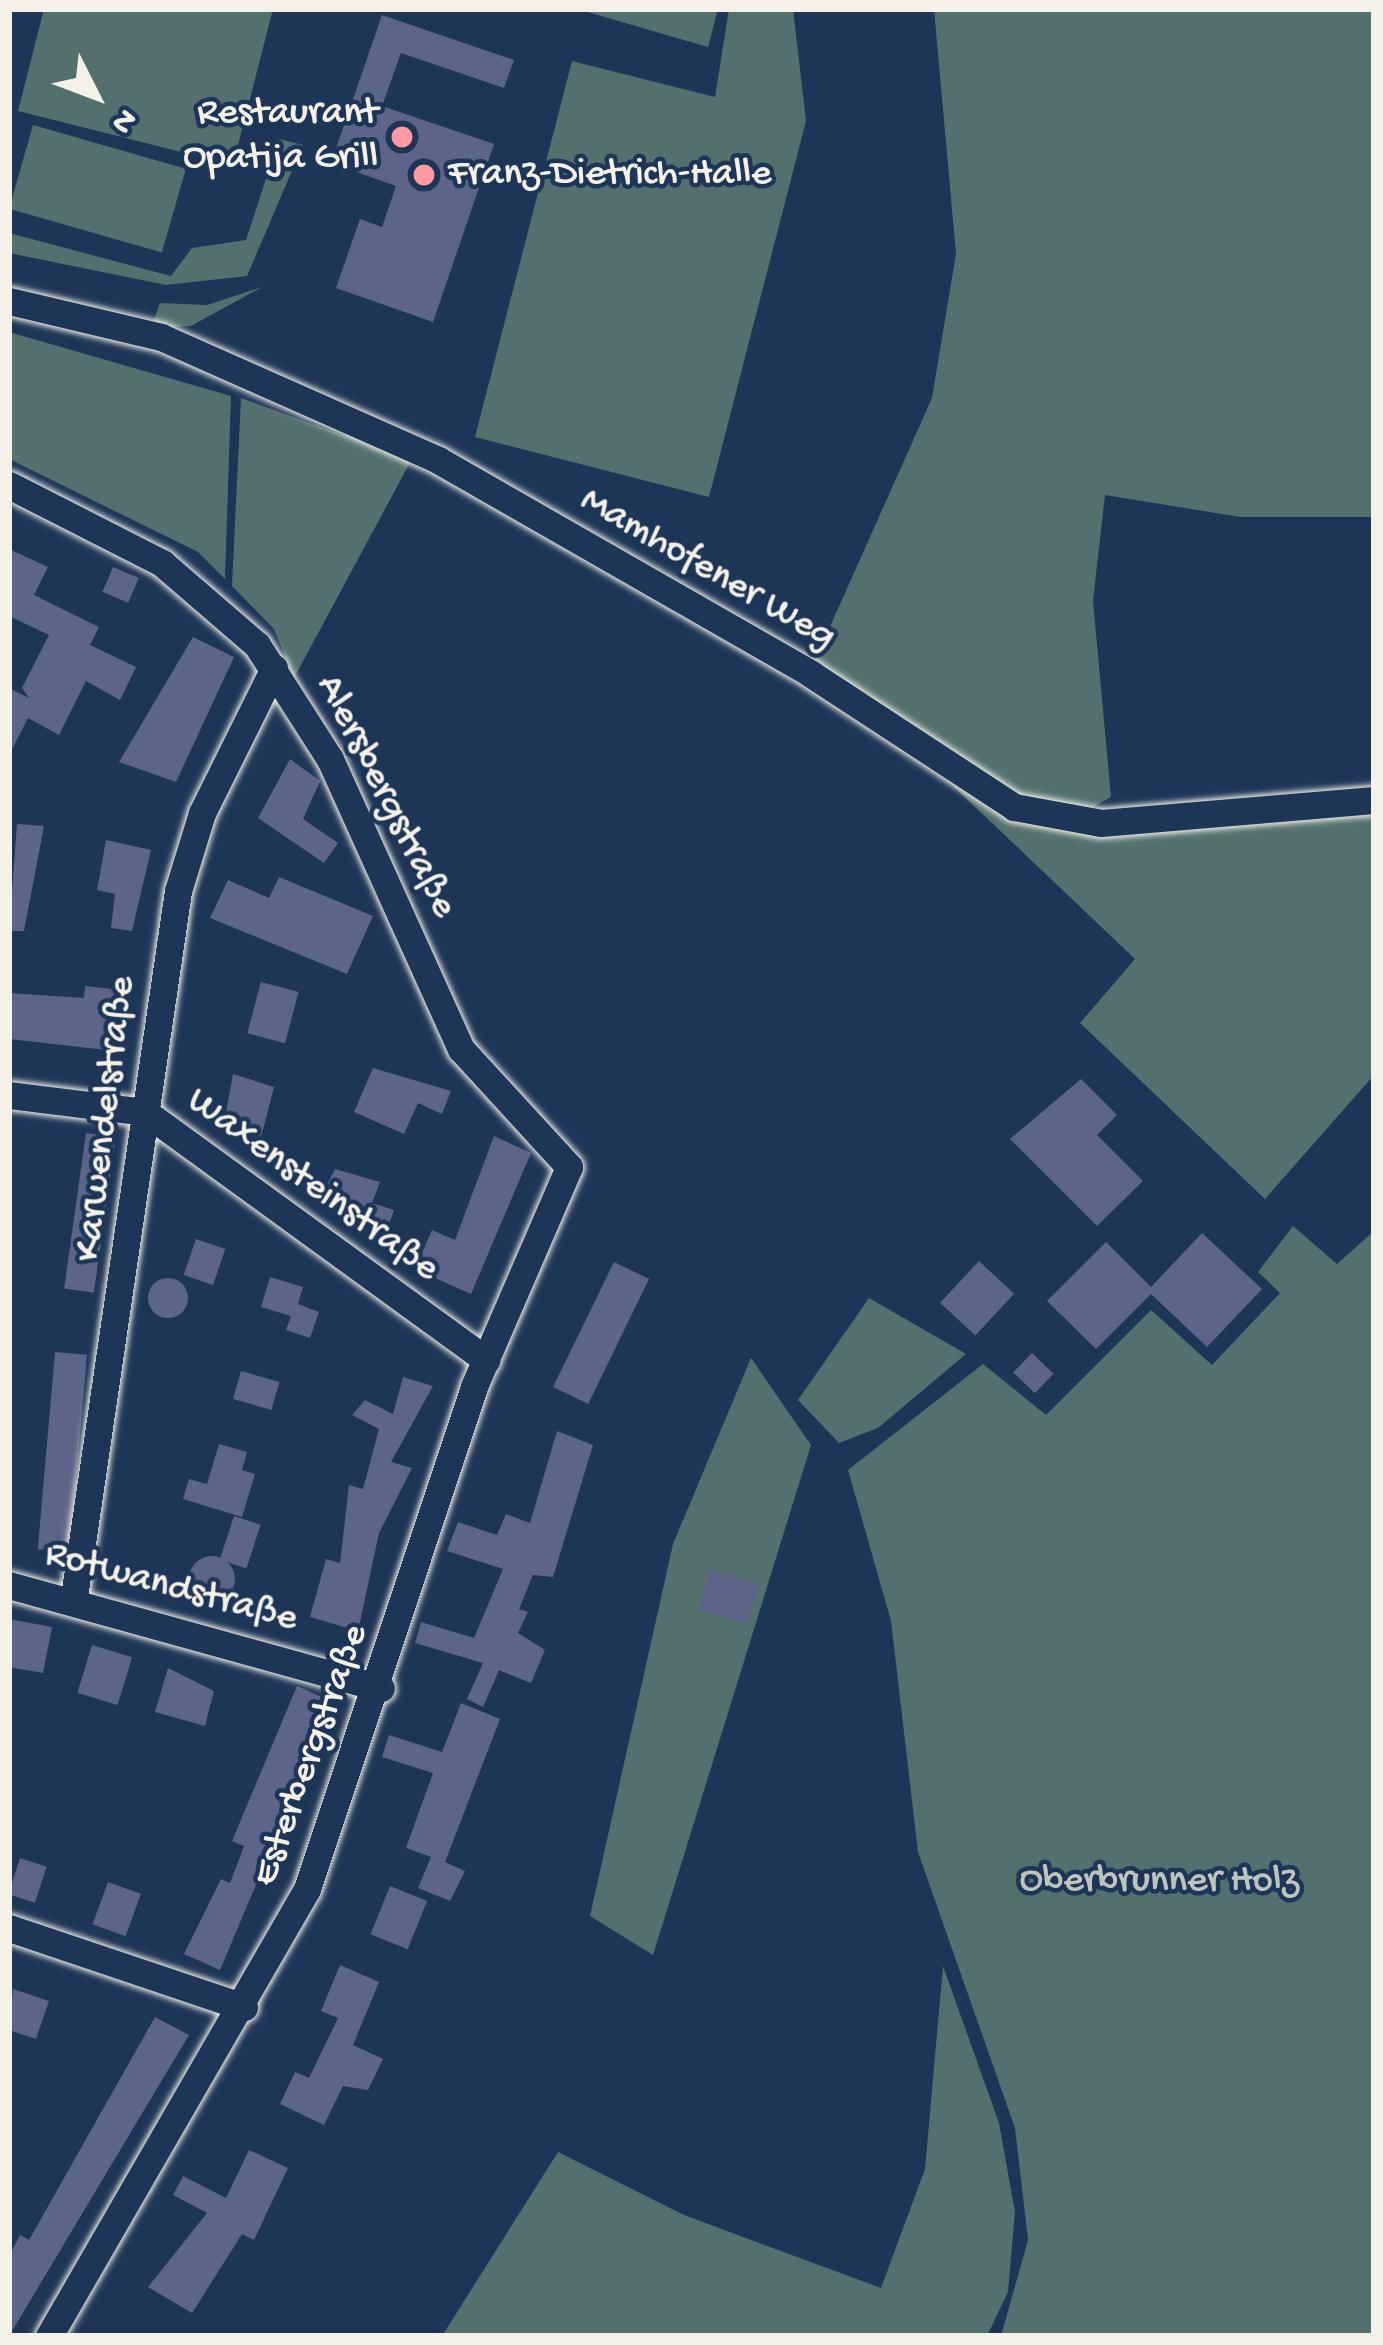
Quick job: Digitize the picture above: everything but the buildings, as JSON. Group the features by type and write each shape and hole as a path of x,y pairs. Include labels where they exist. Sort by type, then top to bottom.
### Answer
{"street":[{"name":"Mamhofener Weg","path":"9,302 161,338 438,460 811,674 1014,808 1101,823 1374,800"},
{"name":"Alersbergstraße","path":"9,485 162,563 225,611 274,668 356,810 461,1049 568,1167"},
{"name":"Karwendelstraße","path":"74,1597 145,1112 190,844 274,668"},
{"name":"Waxensteinstraße","path":"9,1095 145,1112 486,1360"},
{"name":"Esterbergstraße","path":"49,2336 244,2007 322,1854 381,1688 486,1360 568,1167"},
{"name":"Rotwandstraße","path":"9,1585 74,1597 381,1688"},
{"path":"9,1928 244,2007"}],"green space":[{"path":"44,9 273,9 233,165 18,111"},
{"path":"577,9 718,9 708,47"},
{"path":"729,9 793,9 806,121 709,497 475,437 572,61 715,97"},
{"path":"934,9 1374,9 1374,517 1240,517 1105,495 1093,601 1111,797 1077,816 1037,808 812,667 932,398 956,254"},
{"path":"33,125 186,169 162,252 9,209"},
{"path":"279,139 303,145 247,276 166,285 9,253 9,233 171,276 192,248 246,240"},
{"path":"262,287 191,326 151,328 160,303 207,305"},
{"path":"9,332 231,396 225,579 198,552 9,459"},
{"path":"241,398 345,436 352,427 413,457 294,678 274,629 232,586"},
{"path":"928,762 1026,819 1374,805 1374,1075 1265,1199 1080,1023 1135,959"},
{"name":"Oberbrunner Holz","path":"1293,1226 1337,1264 1374,1231 1374,2336 1001,2336 1028,2240 1015,2128 918,1852 891,1621 848,1470 983,1364 1046,1415 1151,1310 1212,1365 1280,1293 1258,1272"},
{"path":"869,1298 966,1354 878,1428 839,1443 798,1400"},
{"path":"751,1358 811,1445 653,1955 590,1916 673,1544"},
{"path":"943,1966 999,2123 1015,2212 1008,2292 987,2336 442,2336 558,2152 684,2215 881,2288 925,2169"}],"place":[{"name":"Restaurant Opatija Grill","path":"402,137"},
{"name":"Franz-Dietrich-Halle","path":"424,175"}]}
